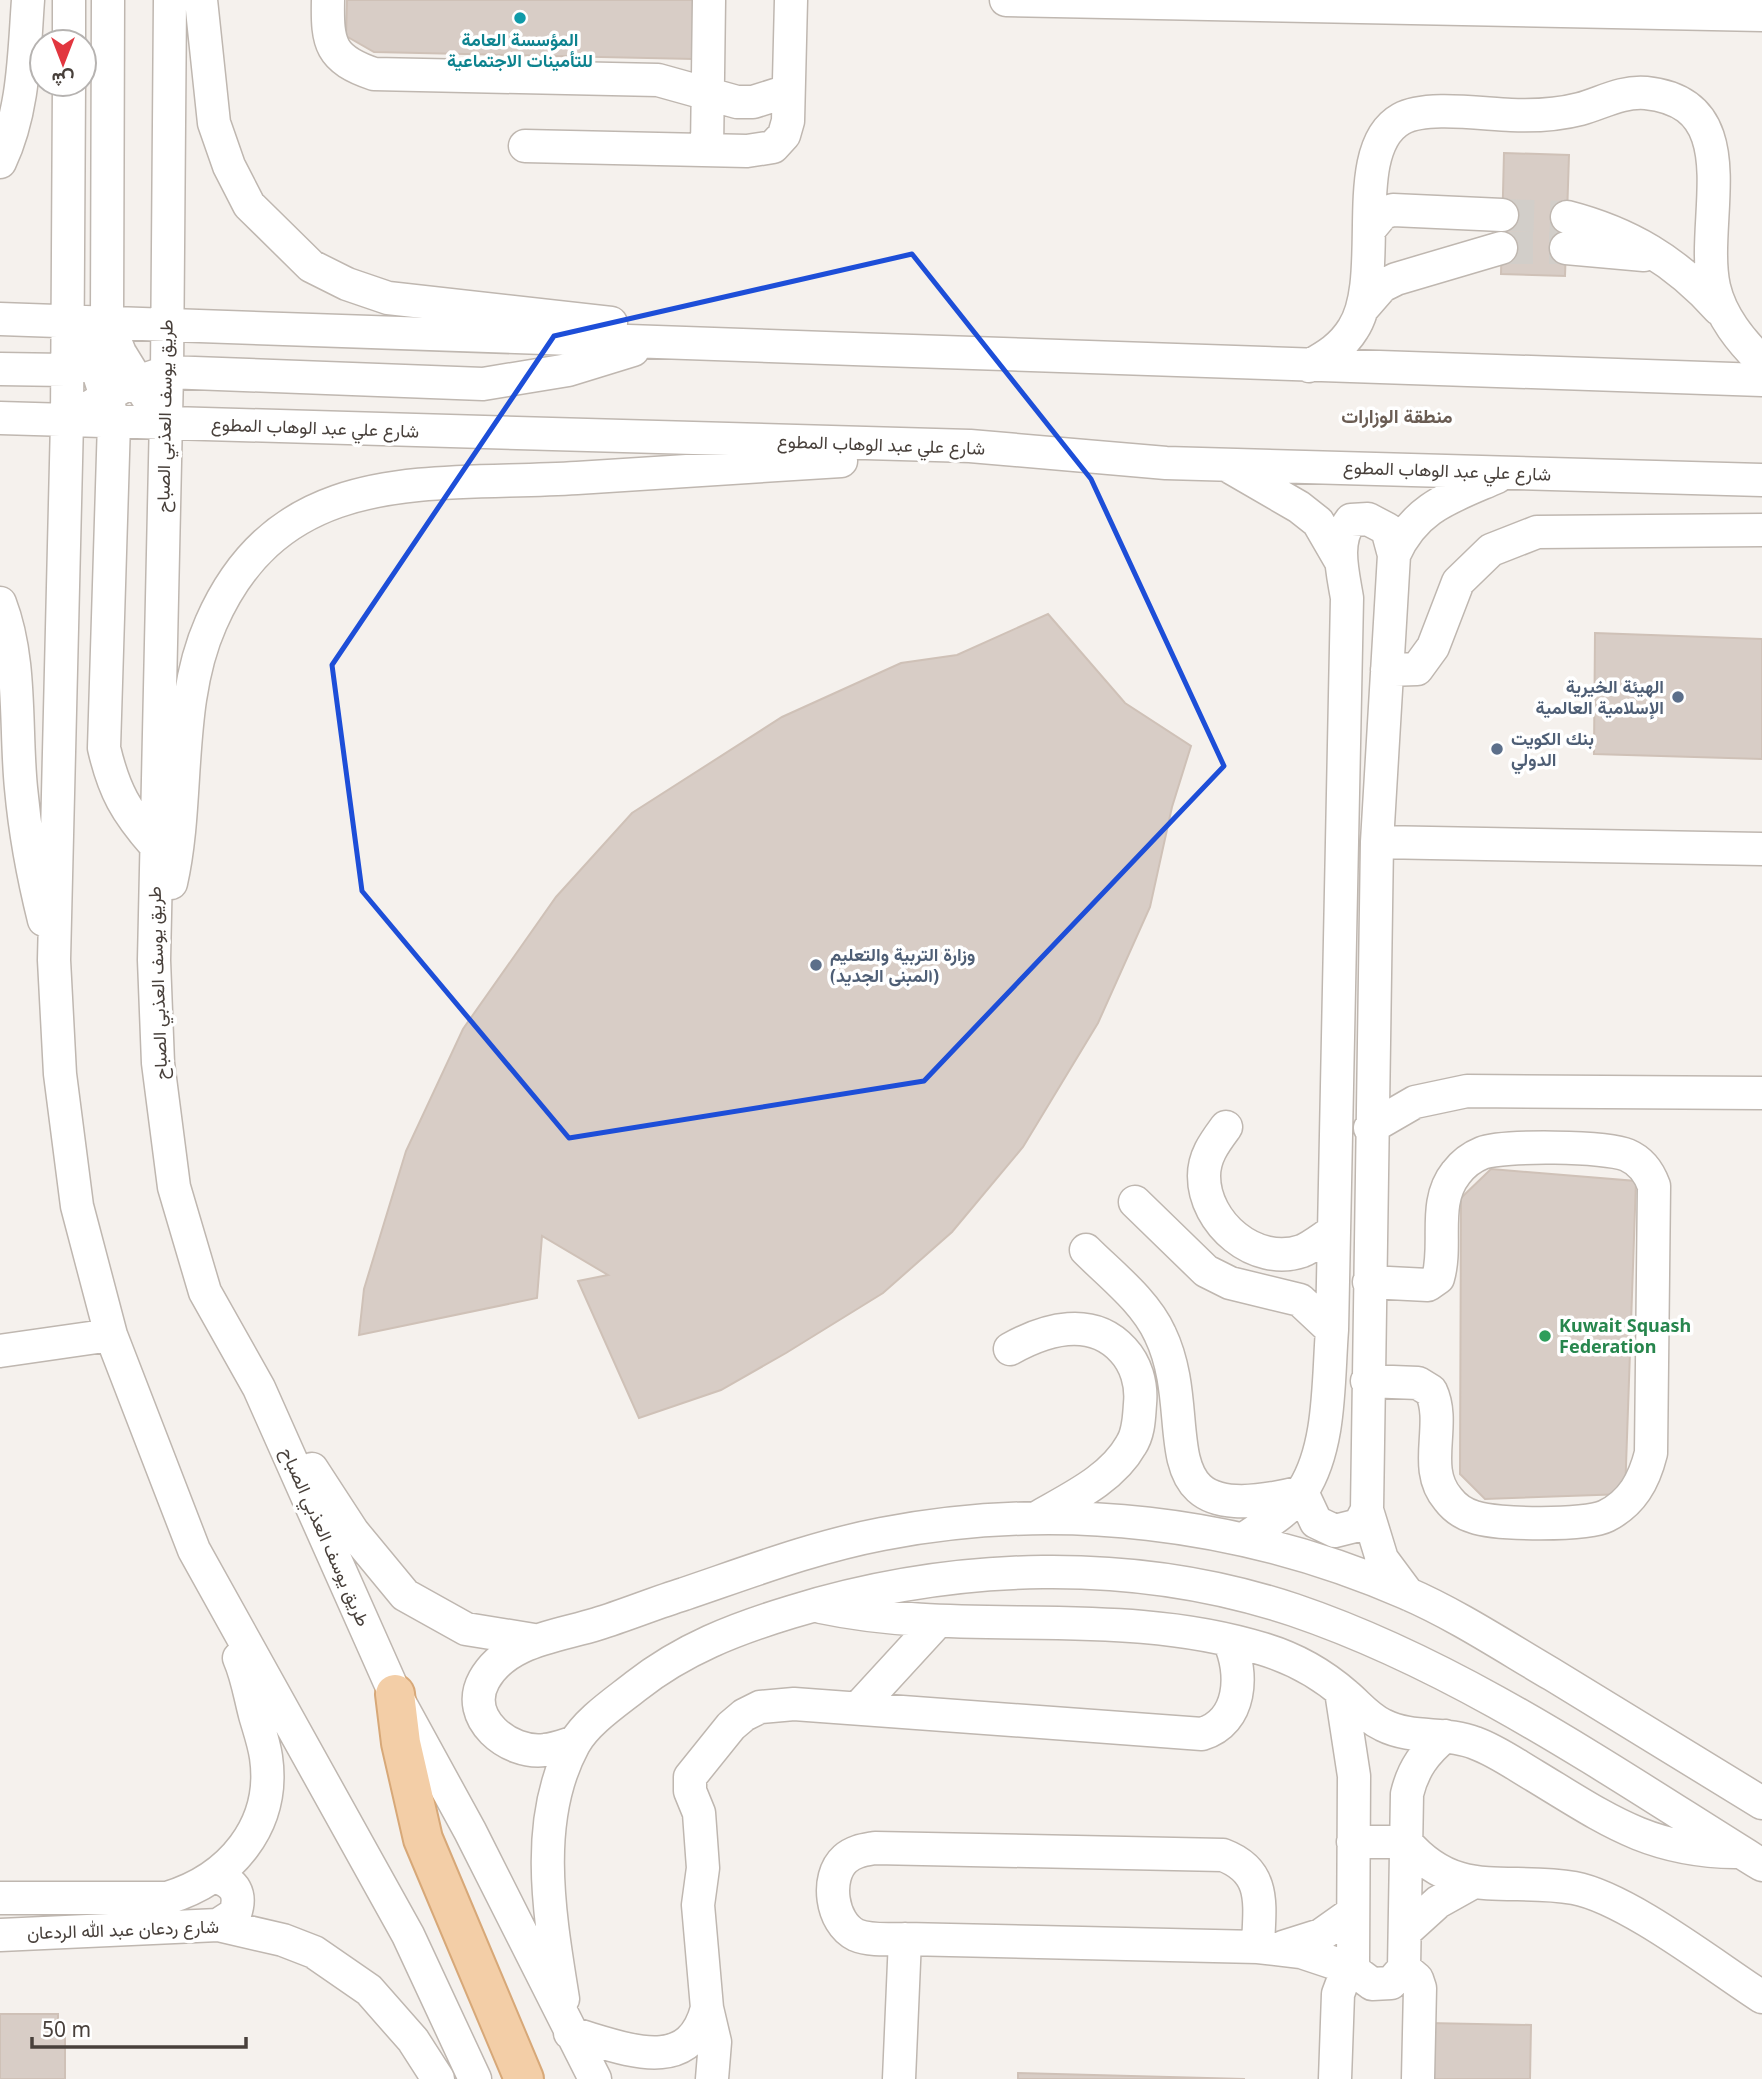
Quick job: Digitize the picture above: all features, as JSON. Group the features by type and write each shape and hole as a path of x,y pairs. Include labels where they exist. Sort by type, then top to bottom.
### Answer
{"main road":[{"path":"395,1694 403,1755 423,1839 524,2079"}],"street":[{"path":"0,162 11,139 21,93 28,0"},
{"path":"69,0 69,28"},
{"path":"108,0 107,321 94,362 67,421 54,960 60,1074 77,1206 111,1335 194,1550 408,1936 475,2079"},
{"name":"طريق يوسف العذبي الصباح","path":"170,0 167,372 154,960 158,1063 174,1186 205,1292 259,1388 395,1694 470,1831 595,2079"},
{"path":"201,0 214,123 229,166 249,205 311,266 347,284 388,298 598,322 728,335 947,350"},
{"path":"328,0 327,28 335,52 357,68 374,74 658,80 737,102 753,102 788,91"},
{"path":"707,150 709,0"},
{"path":"525,146 707,150 762,150 773,147 784,135 791,0"},
{"path":"1021,0 1723,7 1762,15"},
{"path":"1362,309 1374,152 1380,139 1401,118 1430,112 1538,116 1583,108 1624,94 1665,97 1684,104 1698,115 1713,145 1710,267 1722,312"},
{"path":"69,98 67,321 94,362 111,408 104,748 112,784 130,817 155,845"},
{"path":"1370,230 1383,213 1393,210 1502,215"},
{"path":"1567,233 1618,251 1669,261 1698,285 1762,362"},
{"path":"1309,366 1343,344 1362,309 1382,286 1396,279 1501,248"},
{"path":"0,319 107,321 651,344 947,350 1309,366 1762,380"},
{"path":"0,369 94,362 166,325"},
{"path":"111,408 137,380 167,372 483,384 568,370 651,344"},
{"path":"94,362 137,380 165,424"},
{"name":"شارع علي عبد الوهاب المطوع","path":"0,418 67,421 111,408 165,424 970,446 1166,463 1762,480"},
{"path":"154,960 176,859 189,716 210,625 232,582 262,545 301,519 343,497 386,487 441,481 576,478 908,457 970,446"},
{"path":"1226,465 1299,507 1318,522 1340,560"},
{"path":"1394,555 1404,532 1431,506 1506,474"},
{"path":"1244,1539 1284,1510 1302,1492 1312,1472 1326,1411 1332,1330 1347,598 1340,560 1343,530 1351,520 1368,519 1387,528 1394,555 1377,842 1370,1128 1367,1510 1382,1559 1409,1594"},
{"path":"1387,670 1417,668 1433,647 1458,582 1492,550 1538,532 1762,530"},
{"path":"0,603 13,659 21,790 33,874 54,960"},
{"path":"1377,842 1762,849"},
{"path":"1370,1128 1415,1102 1467,1091 1762,1093"},
{"path":"1226,1127 1210,1149 1204,1174 1206,1196 1215,1219 1228,1233 1269,1252 1301,1251 1334,1231"},
{"path":"1367,1381 1418,1383 1431,1391 1435,1406 1436,1478 1447,1499 1460,1510 1491,1521 1585,1523 1605,1517 1622,1506 1636,1491 1646,1473 1651,1453 1654,1186 1640,1163 1614,1151 1511,1148 1481,1153 1468,1161 1448,1185 1443,1199 1440,1272 1434,1283 1422,1285 1369,1282"},
{"path":"1135,1202 1206,1271 1230,1283 1300,1300 1332,1330"},
{"path":"1086,1250 1139,1303 1160,1333 1171,1363 1179,1442 1185,1468 1200,1487 1213,1497 1245,1504 1302,1492"},
{"path":"1010,1349 1030,1338 1061,1329 1082,1328 1111,1336 1133,1361 1141,1393 1138,1426 1132,1445 1115,1465 1084,1491 1038,1517"},
{"path":"0,1351 111,1335"},
{"path":"259,1388 353,1532 405,1595 467,1629 534,1640"},
{"path":"1302,1492 1316,1522 1335,1531 1348,1531 1359,1525 1367,1510"},
{"path":"575,1742 544,1751 513,1746 489,1729 479,1707 481,1684 494,1664 534,1640 596,1625 809,1552 880,1534 963,1521 1038,1517 1127,1520 1244,1539 1324,1561 1409,1594 1501,1644 1762,1803"},
{"name":"شارع ردعان عبد الله الردعان","path":"0,1898 167,1898 191,1891 215,1877 236,1858 253,1836 266,1800 266,1758 243,1668 194,1550"},
{"path":"707,2008 700,2031 693,2040 684,2048 662,2055 569,2032 553,1936 549,1868 550,1806 575,1742 608,1708 667,1662 736,1629 881,1587 958,1576 1046,1572 1142,1576 1213,1588 1289,1609 1359,1633 1492,1700 1751,1859"},
{"path":"813,1605 890,1619 1077,1621 1131,1626 1234,1642 1285,1657 1341,1691 1381,1724 1423,1737 1445,1736 1487,1748 1625,1830 1681,1847 1751,1859"},
{"path":"1234,1642 1289,1609"},
{"path":"859,1707 938,1621"},
{"path":"712,2079 715,2042 707,2008 698,1905 684,1870 681,1813 696,1767 731,1726 760,1707 794,1704 1185,1734 1212,1731 1222,1724 1231,1711 1238,1679 1234,1642"},
{"path":"1341,1691 1353,1755 1353,1913 1356,1971"},
{"path":"1270,1947 1356,1971 1372,1984 1391,1983 1404,1968 1410,1781 1423,1757 1445,1736"},
{"path":"1353,1842 1406,1842 1435,1869 1472,1883 1571,1888 1592,1892 1620,1906 1762,1997"},
{"path":"1270,1947 1255,1879 1247,1868 1223,1855 876,1848 852,1854 837,1871 835,1882 834,1903 841,1922 848,1930 866,1938 1270,1947 1321,1936 1353,1913"},
{"path":"215,1877 233,1885 238,1894 235,1914 218,1925"},
{"path":"1406,1931 1438,1902 1472,1883"},
{"name":"شارع ردعان عبد الله الردعان","path":"0,1935 218,1925 283,1940 342,1969 393,2013 438,2079"},
{"path":"899,2079 905,1939"},
{"path":"1404,1968 1417,1979 1420,1987 1418,2079"},
{"path":"1335,2079 1338,1994 1344,1978 1356,1971"}],"highlighted area":[{"path":"912,254 1091,479 1224,766 924,1081 569,1138 362,891 332,665 554,336"}],"building":[{"name":"المؤسسة العامة للتأمينات الاجتماعية","path":"347,0 694,0 693,59 374,52 346,36"},
{"path":"1504,153 1569,155 1565,276 1501,274"},
{"name":"وزارة التربية والتعليم (المبنى الجديد)","path":"1048,614 1125,703 1191,746 1172,807 1150,907 1098,1023 1023,1147 952,1232 883,1293 786,1353 721,1390 639,1418 578,1281 608,1275 542,1236 537,1298 359,1335 364,1289 406,1151 463,1029 556,897 632,813 782,717 901,663 957,655"},
{"name":"الهيئة الخيرية الإسلامية العالمية","path":"1595,633 1762,639 1762,759 1594,754"},
{"name":"Kuwait Squash Federation","path":"1491,1169 1636,1181 1625,1494 1485,1499 1460,1474 1461,1198"},
{"path":"0,2014 58,2014 58,2033 65,2033 65,2079 0,2079"},
{"path":"1428,2023 1531,2025 1530,2079 1427,2079"},
{"path":"1018,2073 1245,2079 1018,2079"}],"tunnel":[{"path":"1502,215 1567,217"},
{"path":"1501,248 1566,248"}],"place":[{"name":"المؤسسة العامة للتأمينات الاجتماعية","path":"520,18"},
{"name":"الهيئة الخيرية الإسلامية العالمية","path":"1678,697"},
{"name":"بنك الكويت الدولي","path":"1497,749"},
{"name":"وزارة التربية والتعليم (المبنى الجديد)","path":"816,965"},
{"name":"Kuwait Squash Federation","path":"1545,1336"}],"district":[{"name":"منطقة الوزارات","path":"1397,416"}]}
